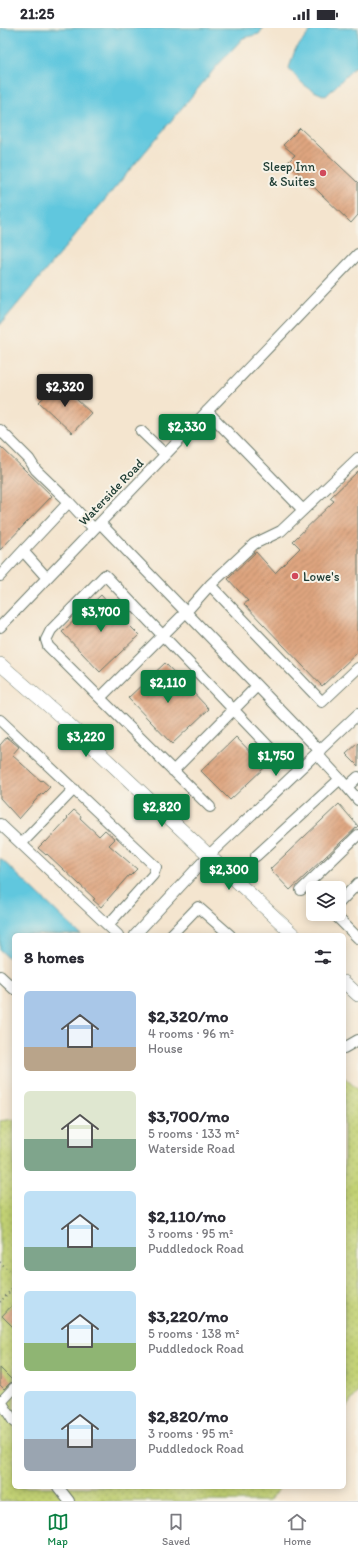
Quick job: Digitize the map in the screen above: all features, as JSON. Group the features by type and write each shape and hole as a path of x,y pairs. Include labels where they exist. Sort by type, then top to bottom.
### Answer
{"main road":[{"path":"0,664 59,715 292,933"},
{"path":"346,984 358,995"}],"street":[{"name":"Waterside Road","path":"0,627 358,254"},
{"path":"207,411 303,510"},
{"path":"0,430 29,459 36,470 69,502 97,526 186,612 319,752 358,800"},
{"path":"141,431 165,454"},
{"path":"100,698 186,612 210,585 254,544 281,531 358,458"},
{"path":"0,576 69,502"},
{"path":"23,551 47,578"},
{"path":"210,807 48,646 46,640 51,630 105,575 271,749"},
{"path":"210,585 322,702 358,668"},
{"path":"173,770 257,686"},
{"path":"137,933 209,855 358,714"},
{"path":"0,720 156,867 153,876 108,925"},
{"path":"256,856 343,783 358,777"},
{"path":"21,844 74,789"},
{"path":"0,824 116,933"},
{"path":"300,890 358,835"},
{"path":"346,898 356,890"},
{"path":"173,933 198,907 228,933"},
{"path":"341,921 358,938"},
{"path":"0,976 12,987"},
{"path":"346,1047 358,1040"},
{"path":"12,1390 1,1401 12,1419"},
{"path":"60,1489 69,1501"}],"path":[{"path":"0,1262 12,1273"},
{"path":"0,1302 12,1289"}],"green space":[{"path":"346,1079 358,1090 358,1392 346,1407"},
{"path":"12,1119 12,1489 278,1489 269,1501 0,1501 0,1121"}],"water":[{"path":"0,28 263,28 259,34 243,38 217,66 0,325"},
{"path":"313,28 358,28 358,64 326,96 305,85 289,68 295,50"},
{"path":"0,858 79,933 12,933 12,961 0,950"}],"building":[{"name":"Sleep Inn & Suites","path":"300,128 358,183 358,215 351,223 288,162 295,155 283,145"},
{"path":"58,382 91,413 72,433 39,402"},
{"path":"0,446 52,496 0,550"},
{"name":"Lowe's","path":"358,471 358,652 322,686 244,604 248,601 228,579 256,552 275,573 300,548 293,541 334,501 330,498"},
{"path":"101,595 117,613 125,605 130,610 122,618 139,635 100,672 62,632"},
{"path":"165,663 209,709 172,744 128,698"},
{"path":"7,737 19,747 12,755 41,781 42,780 50,787 43,794 42,793 19,819 0,798 0,745"},
{"path":"236,737 265,767 230,800 201,771"},
{"path":"358,743 358,766 346,754"},
{"path":"339,804 358,826 290,890 270,869"},
{"path":"74,810 81,816 80,818 99,836 105,830 115,839 109,845 137,869 130,876 129,875 101,907 93,900 95,899 47,854 46,855 38,848 45,841 46,842"},
{"path":"12,1305 12,1326 2,1316"},
{"path":"0,1368 12,1380 12,1382 4,1389 0,1385"}],"place":[{"name":"Sleep Inn & Suites","path":"323,173"},
{"name":"Lowe's","path":"295,576"}]}
